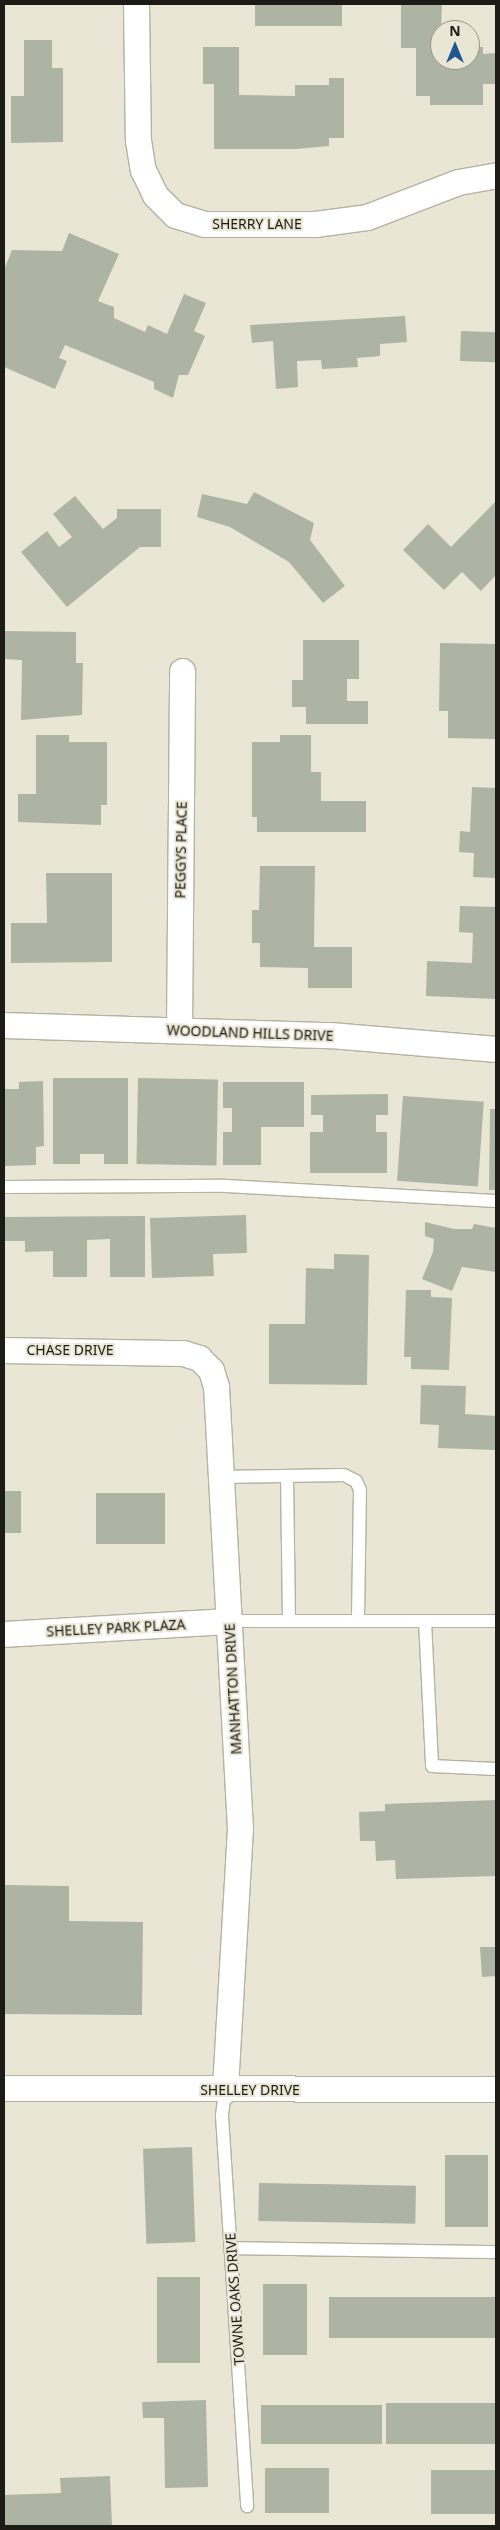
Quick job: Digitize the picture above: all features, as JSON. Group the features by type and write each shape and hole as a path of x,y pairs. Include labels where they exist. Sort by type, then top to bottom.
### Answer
{"street":[{"name":"SHERRY LANE","path":"136,4 138,140 143,170 155,195 175,215 233,226 315,224 367,217 458,182 496,175"},
{"name":"PEGGYS PLACE","path":"179,1030 182,671"},
{"name":"WOODLAND HILLS DRIVE","path":"4,1025 330,1035 496,1049"},
{"name":"CHASE DRIVE","path":"4,1350 136,1349"},
{"name":"MANHATTON DRIVE","path":"136,1349 183,1353 199,1358 211,1370 221,1477 240,1828 225,2091"},
{"name":"SHELLEY PARK PLAZA","path":"4,1634 229,1621"},
{"name":"SHELLEY DRIVE","path":"4,2088 225,2091 496,2089"}],"lane":[{"path":"4,1187 226,1186 496,1201"},
{"path":"221,1477 344,1475 356,1481 360,1490 358,1621"},
{"path":"288,1476 289,1621"},
{"path":"229,1621 496,1621"},
{"path":"425,1621 432,1766 496,1769"},
{"name":"TOWNE OAKS DRIVE","path":"225,2091 222,2116 247,2506"},
{"path":"231,2248 496,2252"}],"building":[{"path":"255,4 342,4 342,26 255,26"},
{"path":"442,4 441,20 430,20 430,70 480,70 480,47 483,47 483,54 496,53 496,84 483,84 483,105 430,105 430,96 416,96 416,48 401,48 401,5"},
{"path":"24,40 52,40 52,68 63,68 63,142 11,143 11,96 24,96"},
{"path":"203,47 239,47 239,95 295,96 295,85 329,85 329,78 344,78 344,138 329,138 329,146 296,149 214,149 214,84 203,84"},
{"path":"69,233 119,254 98,301 114,307 114,318 145,332 148,325 167,334 184,294 206,303 194,331 205,336 188,375 179,375 173,398 154,389 154,382 65,345 59,358 67,361 55,389 4,367 4,270 12,250 62,251"},
{"path":"405,316 407,342 380,344 380,356 357,358 358,367 322,369 321,360 297,361 298,387 276,389 273,341 252,343 250,325"},
{"path":"461,331 496,332 495,362 460,361"},
{"path":"254,492 314,523 310,540 345,586 323,603 289,562 230,527 197,517 202,494 247,504"},
{"path":"75,496 103,529 117,518 117,509 161,509 161,547 140,547 67,607 21,552 47,531 59,547 72,537 53,514"},
{"path":"496,501 496,575 481,591 462,572 444,590 403,550 428,524 451,547"},
{"path":"4,631 76,632 76,663 83,663 82,715 21,720 22,660 4,659"},
{"path":"303,640 359,640 359,679 347,679 347,701 368,701 368,724 306,724 306,707 292,707 292,680 303,680"},
{"path":"440,643 496,644 496,739 448,738 448,711 439,711"},
{"path":"36,735 69,735 69,742 107,742 107,805 101,805 101,825 18,822 18,794 36,794"},
{"path":"280,735 311,735 311,772 321,772 321,801 366,801 366,832 257,832 257,817 252,817 252,742 280,742"},
{"path":"472,787 496,788 496,878 473,877 474,853 459,852 460,831 470,832"},
{"path":"260,866 315,866 314,947 352,947 352,988 308,988 308,968 260,967 260,943 252,943 252,910 259,910"},
{"path":"46,873 112,873 112,962 11,963 11,923 47,923"},
{"path":"460,906 496,907 496,999 426,996 427,961 472,963 473,933 459,932"},
{"path":"53,1078 128,1078 128,1164 104,1164 104,1154 80,1154 80,1164 53,1164"},
{"path":"138,1078 218,1079 216,1165 136,1164"},
{"path":"43,1081 44,1146 36,1147 36,1165 4,1166 4,1089 19,1089 19,1082"},
{"path":"223,1082 304,1082 304,1127 261,1127 261,1165 223,1165 223,1132 232,1132 232,1108 223,1108"},
{"path":"388,1094 388,1115 376,1115 376,1132 387,1132 387,1173 310,1173 310,1132 323,1132 323,1115 311,1115 311,1095"},
{"path":"403,1096 484,1102 478,1186 397,1181"},
{"path":"490,1109 496,1109 496,1190 489,1190"},
{"path":"246,1215 247,1253 213,1254 214,1276 152,1278 150,1218"},
{"path":"145,1216 145,1277 110,1277 110,1239 87,1240 87,1277 53,1277 53,1251 25,1252 25,1241 4,1241 4,1217"},
{"path":"425,1222 454,1229 472,1229 474,1224 496,1228 496,1272 462,1267 452,1291 422,1279 433,1252 434,1239 425,1236"},
{"path":"334,1254 369,1255 367,1385 269,1384 269,1324 305,1324 306,1268 334,1269"},
{"path":"406,1290 431,1290 431,1297 452,1298 449,1370 411,1369 411,1357 404,1357"},
{"path":"421,1385 466,1386 465,1414 496,1416 496,1450 438,1448 439,1425 420,1424"},
{"path":"4,1491 21,1491 21,1533 4,1533"},
{"path":"96,1493 165,1493 165,1544 96,1544"},
{"path":"496,1800 496,1876 396,1879 395,1860 376,1861 375,1841 360,1841 359,1812 385,1811 385,1804"},
{"path":"4,1885 69,1886 69,1921 143,1922 142,2015 4,2014"},
{"path":"480,1947 496,1947 496,1976 482,1977"},
{"path":"192,2147 195,2242 146,2244 143,2149"},
{"path":"445,2155 488,2155 488,2227 445,2227"},
{"path":"259,2183 416,2186 415,2224 258,2221"},
{"path":"157,2277 200,2277 200,2363 157,2363"},
{"path":"263,2284 307,2284 307,2355 263,2355"},
{"path":"329,2297 496,2297 496,2338 329,2338"},
{"path":"206,2400 208,2487 165,2488 164,2418 143,2418 142,2402"},
{"path":"386,2403 496,2403 496,2444 386,2444"},
{"path":"261,2405 382,2405 382,2444 261,2444"},
{"path":"265,2468 329,2468 329,2513 265,2513"},
{"path":"431,2470 496,2470 496,2514 431,2514"},
{"path":"110,2476 112,2526 4,2526 4,2495 61,2493 60,2478"}]}
